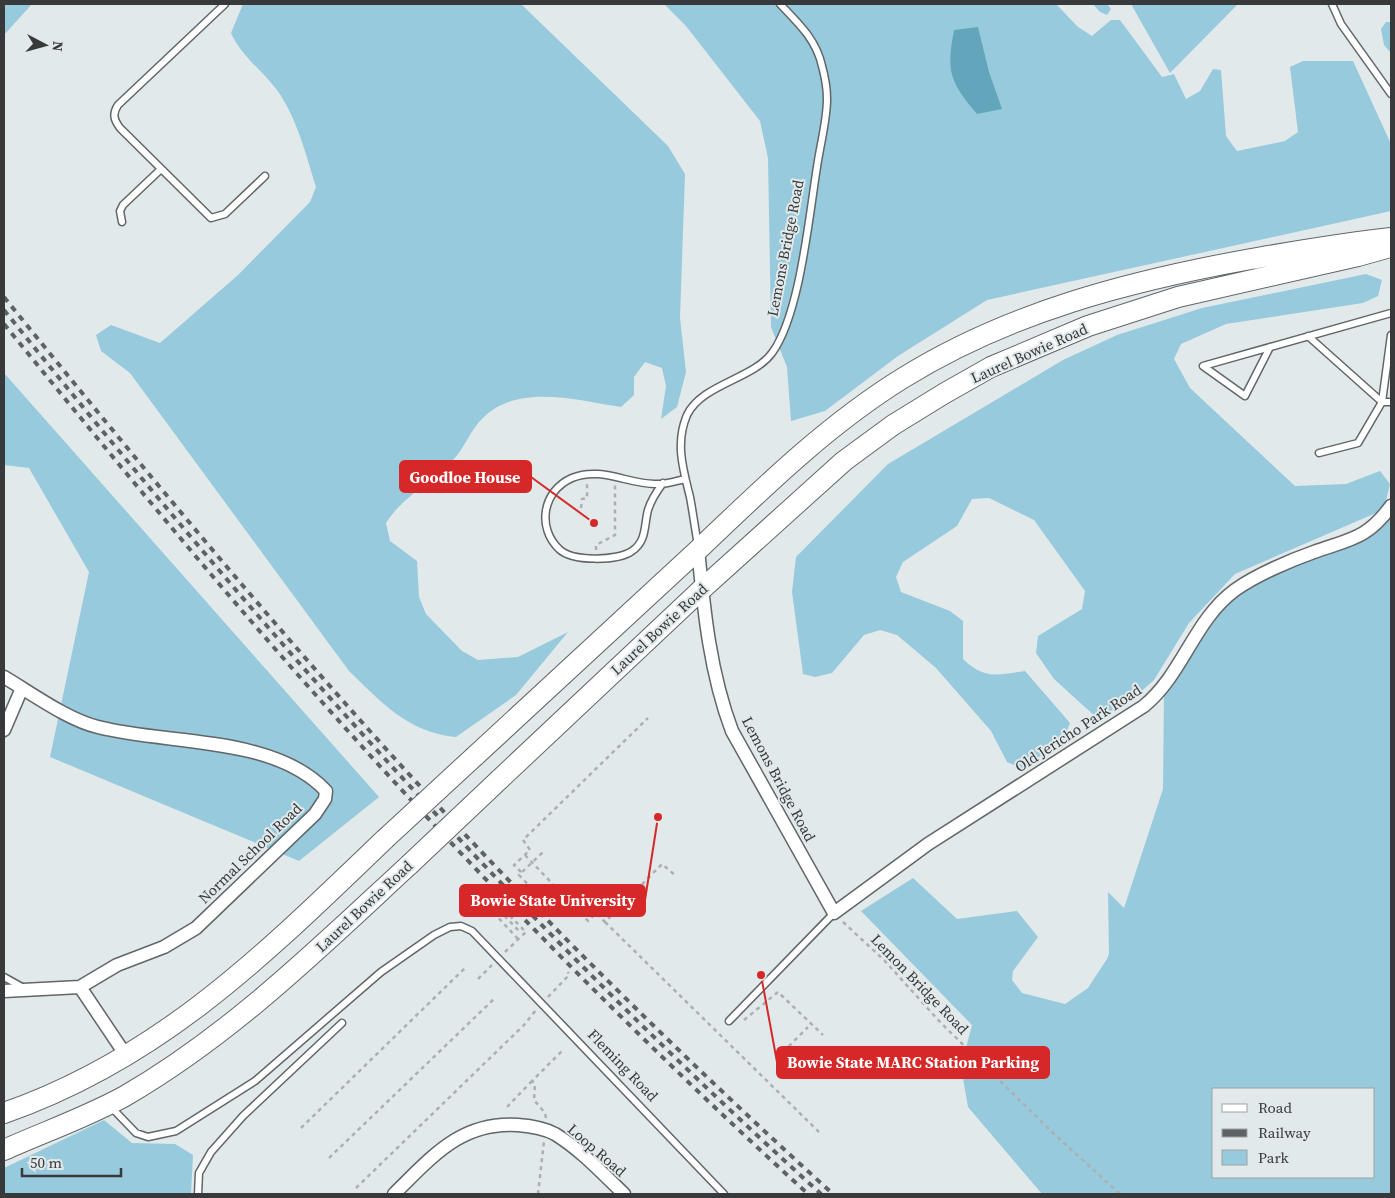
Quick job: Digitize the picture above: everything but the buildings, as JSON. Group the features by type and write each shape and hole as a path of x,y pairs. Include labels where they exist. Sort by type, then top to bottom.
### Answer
{"main road":[{"name":"Laurel Bowie Road","path":"4,1113 33,1103 127,1057 205,1003 255,962 755,495 853,412 903,378 952,351 1013,322 1079,299 1201,268 1343,243 1391,238"},
{"name":"Laurel Bowie Road","path":"4,1150 108,1104 185,1058 237,1019 307,959 409,865 702,589 844,461 893,425 991,367 1088,326 1178,297 1358,256 1391,246"}],"street":[{"name":"Old Jericho Park Road","path":"834,913 928,844 1144,706 1156,696 1174,673 1213,610 1237,588 1314,552 1358,537 1380,521 1391,506"},
{"name":"Lemons Bridge Road","path":"698,549 702,589 718,689 732,731 834,913"},
{"name":"Normal School Road","path":"4,677 48,704 97,727 247,751 304,773 326,792 325,799 315,814 196,928 164,947 117,965 80,987 4,991"},
{"path":"4,730 22,688"},
{"path":"80,987 127,1057"},
{"name":"Loop Road","path":"394,1194 445,1146 476,1129 504,1124 539,1128 553,1133 585,1157 624,1194"}],"lane":[{"path":"225,4 115,110 114,117 120,128 207,216 213,218 225,214 265,176"},
{"name":"Lemons Bridge Road","path":"698,549 680,453 688,414 694,405 712,392 770,356 786,326 802,261 827,101 826,85 821,63 811,38 780,4"},
{"path":"1332,4 1340,24 1391,94"},
{"path":"122,222 120,212 123,205 161,169"},
{"path":"1270,347 1245,396 1203,366 1251,353 1270,347 1308,336 1391,313"},
{"path":"1319,453 1358,443 1382,402 1391,335"},
{"path":"1308,336 1382,402 1391,402"},
{"path":"663,483 648,509 643,539 633,550 618,558 596,559 561,551 546,534 544,515 550,498 559,487 572,478 587,474 614,476 655,484 685,479"},
{"path":"729,1021 834,913"},
{"name":"Fleming Road","path":"108,1104 122,1121 142,1135 148,1137 176,1131 254,1081 381,972 442,930 461,926 472,931 724,1194"},
{"path":"4,978 25,989"},
{"path":"198,1194 199,1173 211,1152 243,1116 342,1024"}],"path":[{"path":"581,508 582,500 587,498 587,474"},
{"path":"596,559 596,545 615,535 614,476"},
{"path":"522,872 514,865 530,850 530,847 523,840 648,718"},
{"path":"538,895 519,875 543,852"},
{"path":"525,855 588,921 596,913 717,1034 819,1132"},
{"path":"605,922 662,864 675,875"},
{"path":"518,939 492,911 496,907 519,931 522,928"},
{"path":"514,917 506,909 505,911 526,932 522,936"},
{"name":"Lemon Bridge Road","path":"834,913 884,960 940,1022 1052,1132 1120,1194"},
{"path":"301,1128 466,967"},
{"path":"739,1021 748,1019 778,992 823,1035"},
{"path":"329,1158 496,997"},
{"path":"356,1188 524,1026"},
{"path":"783,1052 808,1027"},
{"path":"717,1034 722,1029"},
{"path":"507,1107 532,1081"}],"green space":[{"path":"4,4 32,4 4,35"},
{"path":"243,4 521,4 668,146 685,174 680,318 686,372 677,407 661,419 666,386 662,368 645,362 634,377 634,395 621,407 550,397 532,397 515,400 498,407 484,417 453,460 409,497 386,523 390,541 417,561 419,597 426,614 462,651 478,660 518,657 568,632 516,695 456,737 439,734 410,723 373,694 349,671 130,373 101,351 96,335 111,325 160,343 238,275 310,202 316,187 290,112 277,90 246,56 231,33"},
{"path":"664,4 1056,4 1078,27 1092,36 1111,20 1120,20 1162,77 1174,74 1186,99 1200,91 1213,69 1221,70 1226,136 1237,151 1285,141 1298,132 1290,67 1303,61 1353,61 1391,144 1391,211 987,300 898,356 825,411 791,421 787,367 771,327 768,158 760,121 686,26"},
{"path":"1093,4 1107,4 1111,9 1107,15 1100,12"},
{"path":"1131,4 1238,4 1170,73"},
{"path":"1386,22 1391,22 1391,53 1384,45 1381,29"},
{"path":"1366,274 1382,280 1378,296 1363,303 1226,324 1181,344 1174,359 1190,388 1295,486 1346,484 1380,471 1390,484 1386,501 1376,513 1235,574 1189,623 1154,680 1128,703 1097,718 1054,679 1036,653 1038,636 1082,609 1085,591 1034,520 989,498 972,499 957,526 903,562 896,577 901,592 950,611 963,621 963,659 971,666 985,673 992,674 1025,671 1070,723 1064,738 1023,769 1007,762 991,731 936,668 897,635 880,630 864,635 832,673 815,677 803,674 792,592 796,557 888,464 1063,360 1117,335 1202,308"},
{"path":"4,373 379,797 299,861 50,757 89,572 29,468 4,465"},
{"path":"1391,513 1391,1194 1042,1194 968,1107 961,1067 972,1025 861,911 913,878 957,919 1017,911 1038,937 1013,971 1012,980 1022,993 1065,1004 1088,988 1109,954 1108,892 1124,908 1163,789 1164,693 1205,620 1237,588 1365,536"},
{"path":"104,1120 132,1143 175,1144 193,1155 191,1194 4,1194 4,1168"}],"shaded area":[{"path":"978,27 989,72 1002,109 977,114 961,93 952,76 950,56 954,30"}],"railway":[{"path":"4,297 214,552 344,702 461,830 643,1016 833,1194"},
{"path":"4,310 211,561 396,771 514,896 634,1018 821,1194"},
{"path":"4,324 232,599 439,830 584,980 732,1124 808,1194"}],"place":[{"name":"Goodloe House","path":"594,523"},
{"name":"Bowie State University","path":"658,817"},
{"name":"Bowie State MARC Station Parking","path":"761,975"}]}
